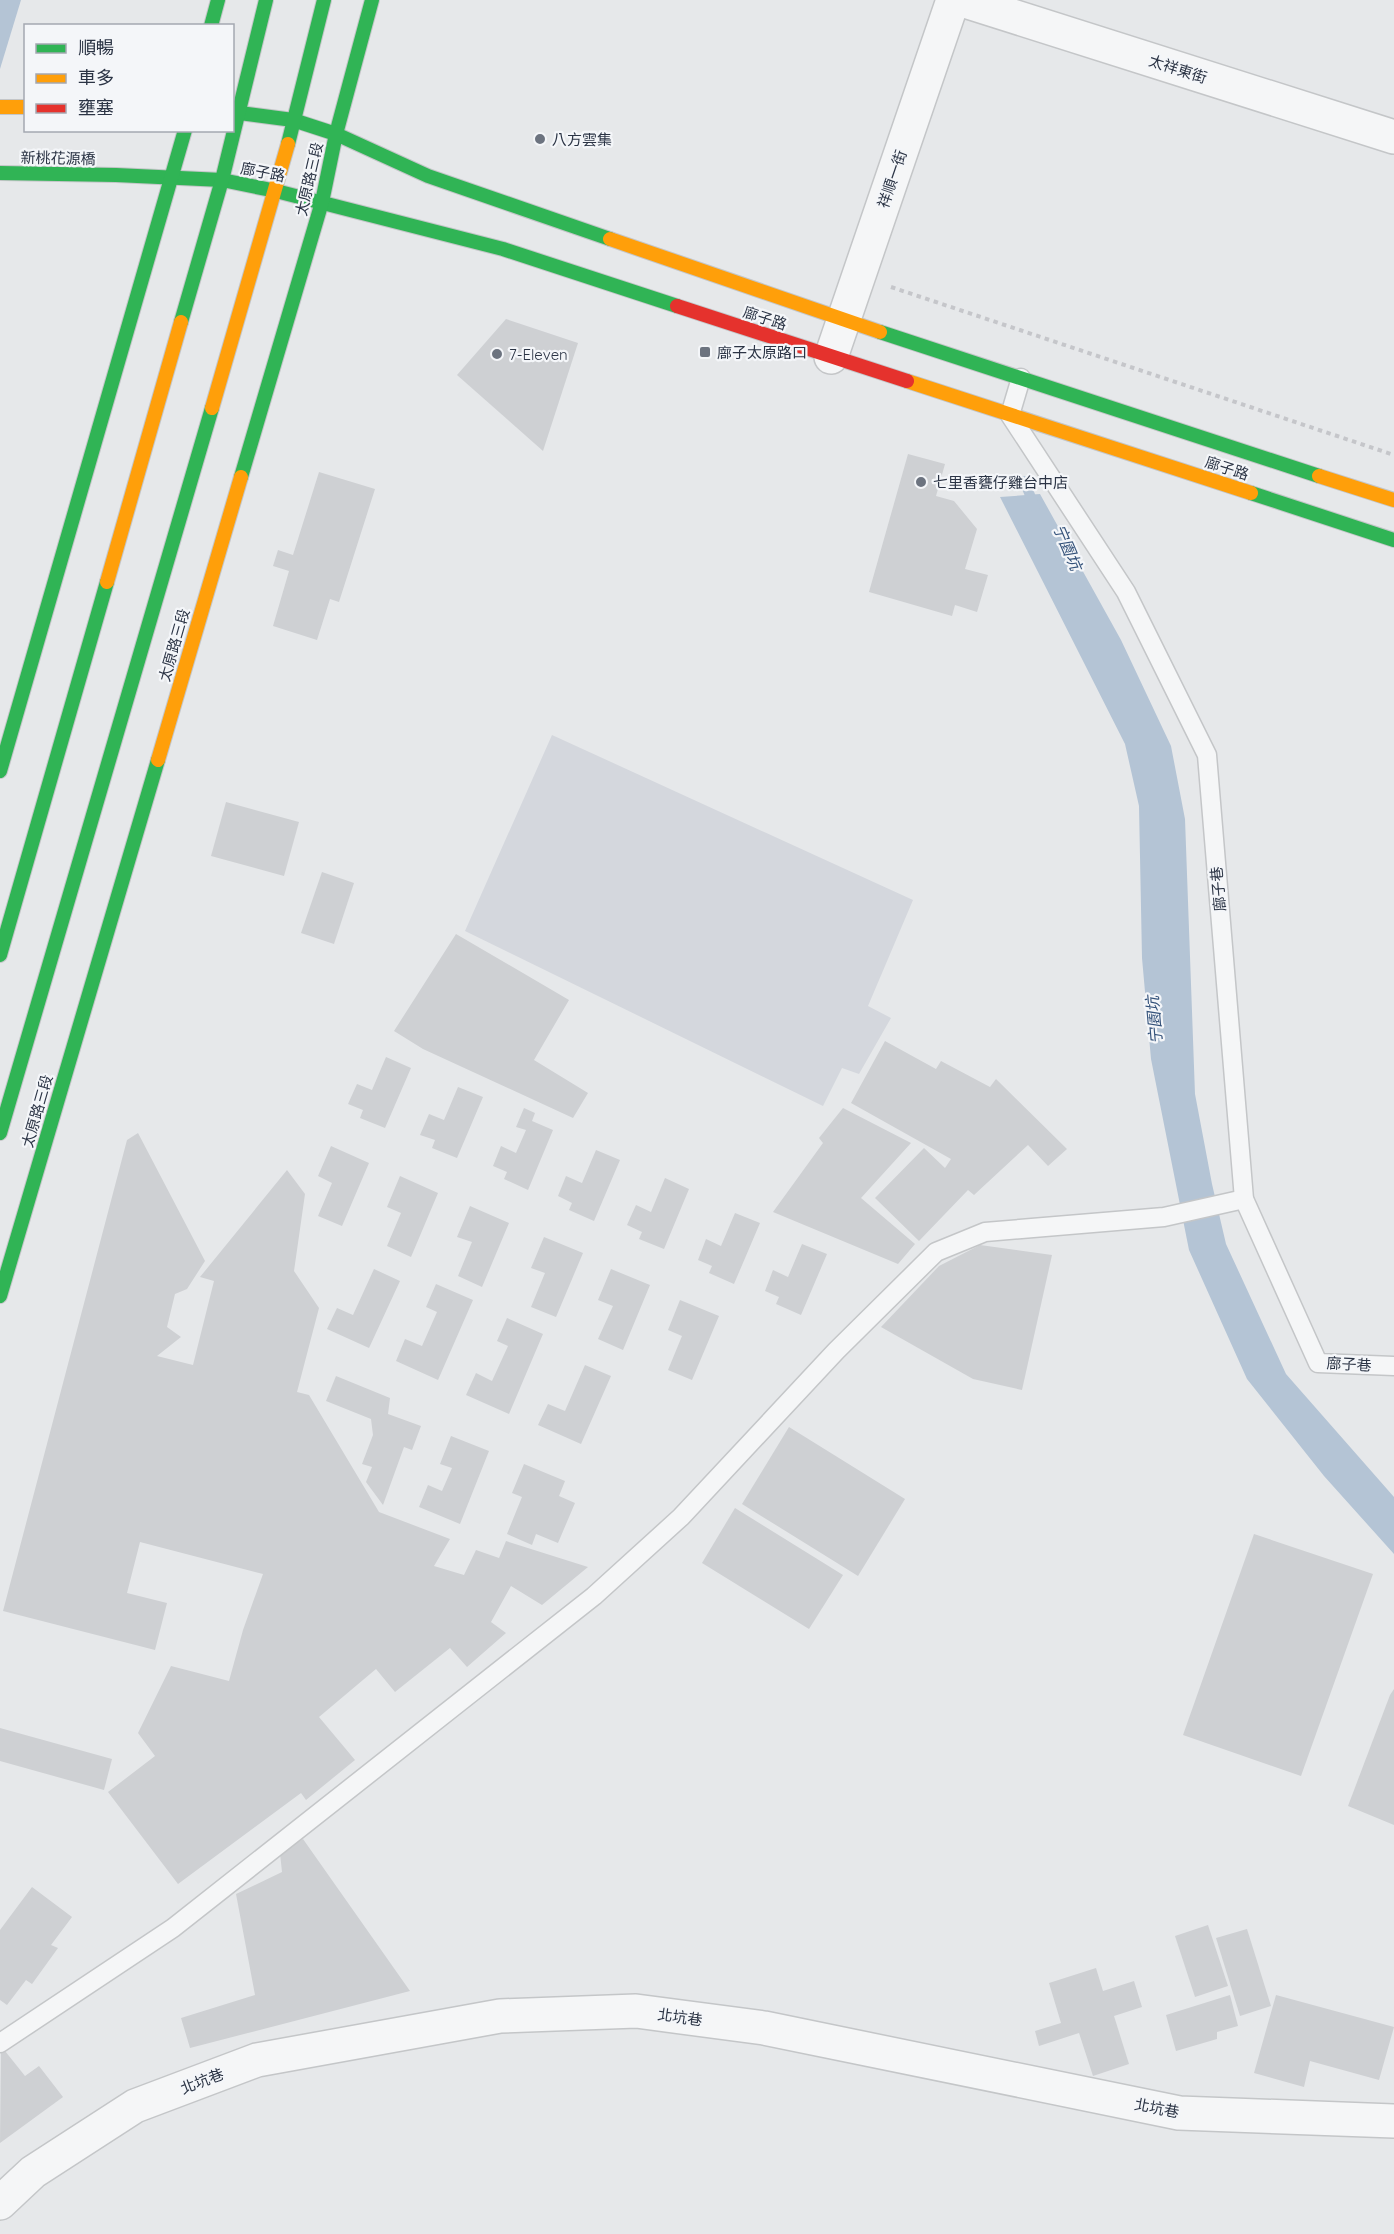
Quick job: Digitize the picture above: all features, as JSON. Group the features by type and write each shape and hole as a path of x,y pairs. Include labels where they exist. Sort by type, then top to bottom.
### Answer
{"main road":[{"path":"212,24 218,0"},
{"path":"235,112 266,0"},
{"name":"太原路三段","path":"0,1133 276,191 324,0"},
{"name":"太原路三段","path":"0,1296 322,202 336,134 372,0"},
{"path":"0,107 24,107"},
{"name":"廍子路","path":"235,112 293,120 336,134 428,176 842,320 1394,500"},
{"path":"0,771 184,132"},
{"path":"0,955 222,180 231,132"},
{"name":"新桃花源橋","path":"0,173 116,175"},
{"name":"廍子路","path":"116,175 222,180 322,202 503,249 1394,540"}],"street":[{"name":"祥順一街","path":"831,357 953,0"},
{"name":"太祥東街","path":"962,0 1394,137"},
{"name":"北坑巷","path":"0,2203 33,2172 135,2106 257,2060 500,2016 636,2011 764,2028 1179,2113 1394,2121"}],"lane":[{"path":"1010,416 1021,378"},
{"name":"廍子巷","path":"1010,416 1126,592 1207,755 1244,1199 1318,1362 1394,1366"},
{"path":"0,2043 173,1928 594,1596 681,1516 836,1351 936,1252 985,1232 1164,1217 1244,1199"}],"path":[{"path":"858,276 1394,455"}],"shaded area":[{"path":"552,735 913,900 868,1006 891,1018 859,1074 842,1068 823,1106 465,931"}],"water":[{"path":"0,0 21,0 0,69"},
{"path":"1040,494 1121,640 1171,746 1185,819 1195,1094 1226,1244 1286,1374 1394,1497 1394,1554 1324,1476 1247,1379 1189,1250 1151,1059 1142,958 1139,806 1125,744 1000,497"}],"building":[{"path":"506,319 578,343 543,451 457,375"},
{"path":"908,454 945,464 936,496 954,501 977,529 965,569 988,575 977,612 955,605 952,616 869,592"},
{"path":"319,472 375,489 339,602 330,599 317,640 273,626 289,571 273,566 278,550 293,555"},
{"path":"226,802 299,822 284,876 211,856"},
{"path":"322,872 354,883 334,944 301,933"},
{"path":"456,934 569,1000 534,1060 588,1093 573,1118 423,1049 394,1031"},
{"path":"885,1041 936,1069 941,1061 990,1087 996,1079 1067,1149 1048,1166 1028,1145 974,1195 968,1190 919,1241 875,1198 924,1148 945,1168 951,1159 851,1103"},
{"path":"386,1057 411,1068 385,1128 360,1118 363,1110 348,1104 357,1084 372,1090"},
{"path":"458,1087 483,1097 457,1158 432,1148 435,1140 420,1135 429,1114 444,1120"},
{"path":"524,1108 535,1113 532,1121 553,1130 528,1190 504,1179 507,1172 493,1166 501,1146 516,1153 526,1130 516,1127"},
{"path":"843,1108 911,1143 861,1198 915,1244 898,1264 773,1212 823,1143 819,1138"},
{"path":"138,1133 205,1261 187,1289 175,1294 167,1327 181,1337 157,1356 193,1365 214,1281 200,1277 287,1170 305,1194 294,1271 319,1308 297,1392 309,1395 379,1512 450,1539 434,1566 464,1575 476,1550 499,1558 506,1541 588,1567 542,1605 511,1586 491,1622 506,1633 467,1667 450,1648 395,1692 376,1669 319,1717 355,1760 306,1800 301,1793 178,1884 108,1792 155,1756 138,1733 171,1666 229,1681 243,1630 263,1574 140,1542 127,1593 167,1603 155,1650 3,1611 127,1140"},
{"path":"331,1146 369,1163 342,1226 318,1216 332,1183 318,1176"},
{"path":"596,1150 620,1160 594,1221 569,1210 572,1203 558,1196 566,1176 582,1183"},
{"path":"400,1176 438,1193 411,1257 387,1246 401,1213 387,1207"},
{"path":"665,1178 689,1189 664,1249 639,1239 642,1232 627,1225 636,1205 651,1212"},
{"path":"470,1206 509,1223 482,1287 458,1276 472,1242 457,1237"},
{"path":"735,1213 760,1223 734,1284 709,1273 712,1266 698,1260 706,1239 721,1246"},
{"path":"544,1237 583,1253 556,1317 531,1307 545,1273 531,1268"},
{"path":"802,1244 827,1254 801,1315 776,1304 779,1297 765,1291 773,1270 788,1277"},
{"path":"980,1245 1052,1255 1022,1390 973,1379 881,1327 939,1266"},
{"path":"374,1269 400,1281 369,1348 327,1329 337,1308 353,1315"},
{"path":"611,1269 650,1285 623,1350 598,1339 613,1306 598,1300"},
{"path":"436,1284 473,1300 438,1380 396,1361 405,1339 422,1346 437,1312 426,1307"},
{"path":"680,1300 719,1316 692,1380 668,1370 682,1336 668,1330"},
{"path":"507,1318 543,1334 509,1414 466,1395 476,1373 492,1381 508,1346 497,1341"},
{"path":"585,1365 611,1376 581,1444 538,1425 548,1404 565,1411"},
{"path":"336,1376 390,1398 388,1414 421,1426 412,1450 404,1447 383,1505 366,1482 372,1467 362,1464 373,1435 371,1419 326,1401"},
{"path":"789,1427 905,1499 858,1576 742,1504"},
{"path":"451,1436 489,1451 460,1524 419,1507 428,1485 442,1491 452,1468 440,1464"},
{"path":"524,1464 565,1481 559,1496 575,1503 558,1543 536,1534 532,1545 507,1534 522,1497 512,1493"},
{"path":"735,1508 843,1575 809,1629 702,1563"},
{"path":"1254,1534 1373,1574 1301,1776 1183,1735"},
{"path":"1394,1689 1394,1825 1348,1806"},
{"path":"0,1728 112,1759 104,1790 0,1761"},
{"path":"303,1839 410,1991 190,2048 181,2018 255,1995 236,1894 282,1872 280,1853"},
{"path":"32,1887 72,1917 51,1945 58,1948 32,1984 26,1980 7,2005 0,2000 0,1930"},
{"path":"1208,1925 1228,1986 1195,1997 1175,1936"},
{"path":"1247,1929 1271,2006 1240,2016 1216,1938"},
{"path":"1096,1968 1103,1991 1134,1981 1142,2007 1114,2016 1129,2064 1093,2076 1079,2033 1039,2046 1035,2031 1061,2023 1049,1983"},
{"path":"1230,1995 1238,2026 1217,2032 1217,2039 1176,2051 1166,2015"},
{"path":"1276,1995 1394,2027 1379,2080 1310,2061 1304,2087 1254,2073"},
{"path":"1,2046 25,2076 39,2066 63,2097 0,2143"}],"waterway":[{"name":"宁園坑","path":"1024,481 1035,507"}],"traffic: fast":[{"path":"212,24 218,0"},
{"path":"234,131 266,0"},
{"path":"288,144 324,0"},
{"path":"241,477 322,202 336,134 372,0"},
{"path":"234,112 293,120 336,134 428,176 610,239"},
{"path":"0,771 184,132"},
{"path":"181,322 234,132"},
{"path":"0,173 222,180 276,191 503,249 677,306"},
{"path":"880,332 1319,476"},
{"path":"0,1133 212,408"},
{"path":"1251,493 1394,540"},
{"path":"0,955 107,582"},
{"path":"0,1296 158,760"}],"traffic: slow":[{"path":"0,107 24,107"},
{"path":"212,408 288,144"},
{"path":"610,239 880,332"},
{"path":"107,582 181,322"},
{"path":"907,381 1251,493"},
{"path":"1319,476 1394,500"},
{"path":"158,760 241,477"}],"traffic: jam":[{"path":"677,306 907,381"}],"place":[{"name":"八方雲集","path":"540,139"},
{"name":"廍子太原路口","path":"705,352"},
{"name":"7-Eleven","path":"497,354"},
{"name":"七里香甕仔雞台中店","path":"921,482"}]}
